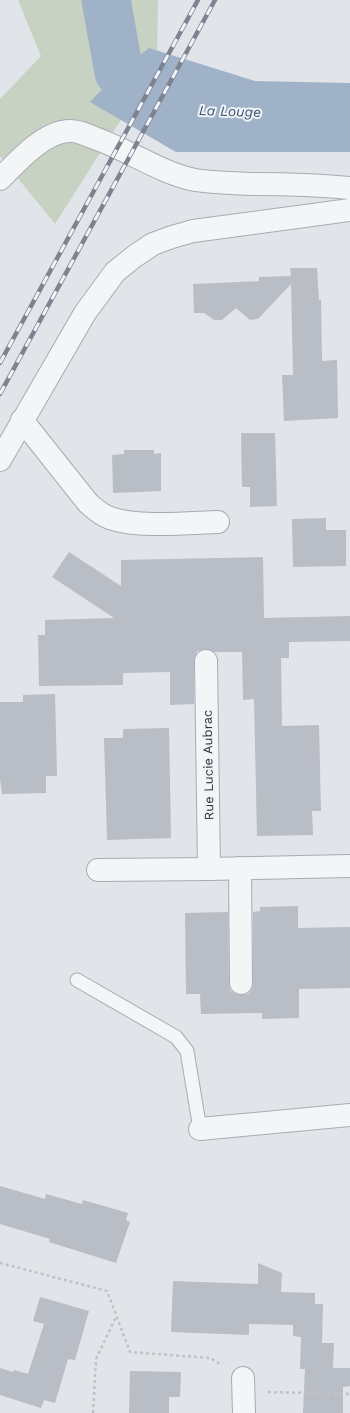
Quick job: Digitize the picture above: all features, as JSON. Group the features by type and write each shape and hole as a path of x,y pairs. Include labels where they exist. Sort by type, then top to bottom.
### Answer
{"street":[{"path":"0,180 20,159 41,142 53,135 71,131 79,132 106,142 177,175 195,180 230,184 350,188"},
{"path":"0,460 85,313 115,272 135,256 147,248 172,237 193,231 350,210"},
{"path":"22,420 88,503 98,512 110,518 127,522 157,524 218,522"},
{"name":"Rue Lucie Aubrac","path":"206,661 209,869"},
{"path":"98,870 350,866"},
{"path":"240,868 241,983"},
{"path":"200,1129 350,1115"},
{"path":"244,1384 244,1413"}],"lane":[{"path":"77,980 176,1037 186,1051 200,1129"}],"path":[{"path":"0,1263 107,1291 130,1352 210,1358 244,1384 350,1393"},
{"path":"93,1413 96,1359 116,1316"}],"green space":[{"path":"18,0 158,0 157,63 55,224 0,156 0,99 41,56"}],"water":[{"path":"149,48 255,81 350,83 350,152 176,152 90,102 119,72"}],"building":[{"path":"290,268 317,268 319,300 321,300 322,361 337,360 338,418 284,421 282,375 293,375 291,284 258,319 250,320 236,308 222,320 214,320 204,313 194,313 193,284 259,281 259,277 291,276"},
{"path":"241,433 275,433 277,506 250,507 250,487 242,487"},
{"path":"124,450 154,450 154,454 161,453 161,491 113,493 112,455 124,454"},
{"path":"326,518 326,530 346,530 346,566 293,567 292,519"},
{"path":"69,552 121,586 121,560 263,557 264,618 350,616 350,641 289,642 289,658 281,658 282,726 319,725 321,811 312,811 313,835 257,836 254,699 243,700 242,652 214,652 206,649 197,651 194,661 194,704 170,705 170,672 123,673 123,685 39,686 38,635 45,635 45,620 114,618 52,577"},
{"path":"55,694 57,776 46,776 46,793 2,794 0,779 0,702 23,702 23,695"},
{"path":"169,728 171,838 107,840 104,738 123,738 123,729"},
{"path":"298,906 298,928 350,927 350,988 299,989 299,1018 262,1019 262,1013 201,1014 200,994 186,994 185,913 228,912 230,990 235,994 242,995 248,994 252,989 253,983 253,912 260,911 260,907"},
{"path":"0,1186 45,1199 46,1194 82,1204 83,1200 128,1213 126,1220 130,1222 116,1263 49,1242 50,1239 0,1224"},
{"path":"258,1263 282,1273 281,1292 315,1293 315,1304 323,1304 322,1343 334,1343 333,1368 350,1368 350,1386 343,1387 343,1413 303,1413 305,1369 300,1369 301,1337 293,1336 293,1325 249,1324 249,1335 171,1332 173,1281 258,1284"},
{"path":"40,1297 89,1311 75,1360 68,1359 55,1403 44,1400 41,1408 0,1395 0,1368 28,1374 44,1324 33,1321"},
{"path":"130,1371 181,1372 180,1397 169,1397 169,1413 129,1413"}],"waterway":[{"name":"La Louge","path":"106,0 119,72 179,103"}],"railway":[{"path":"0,363 198,0"},
{"path":"0,394 215,0"}]}
